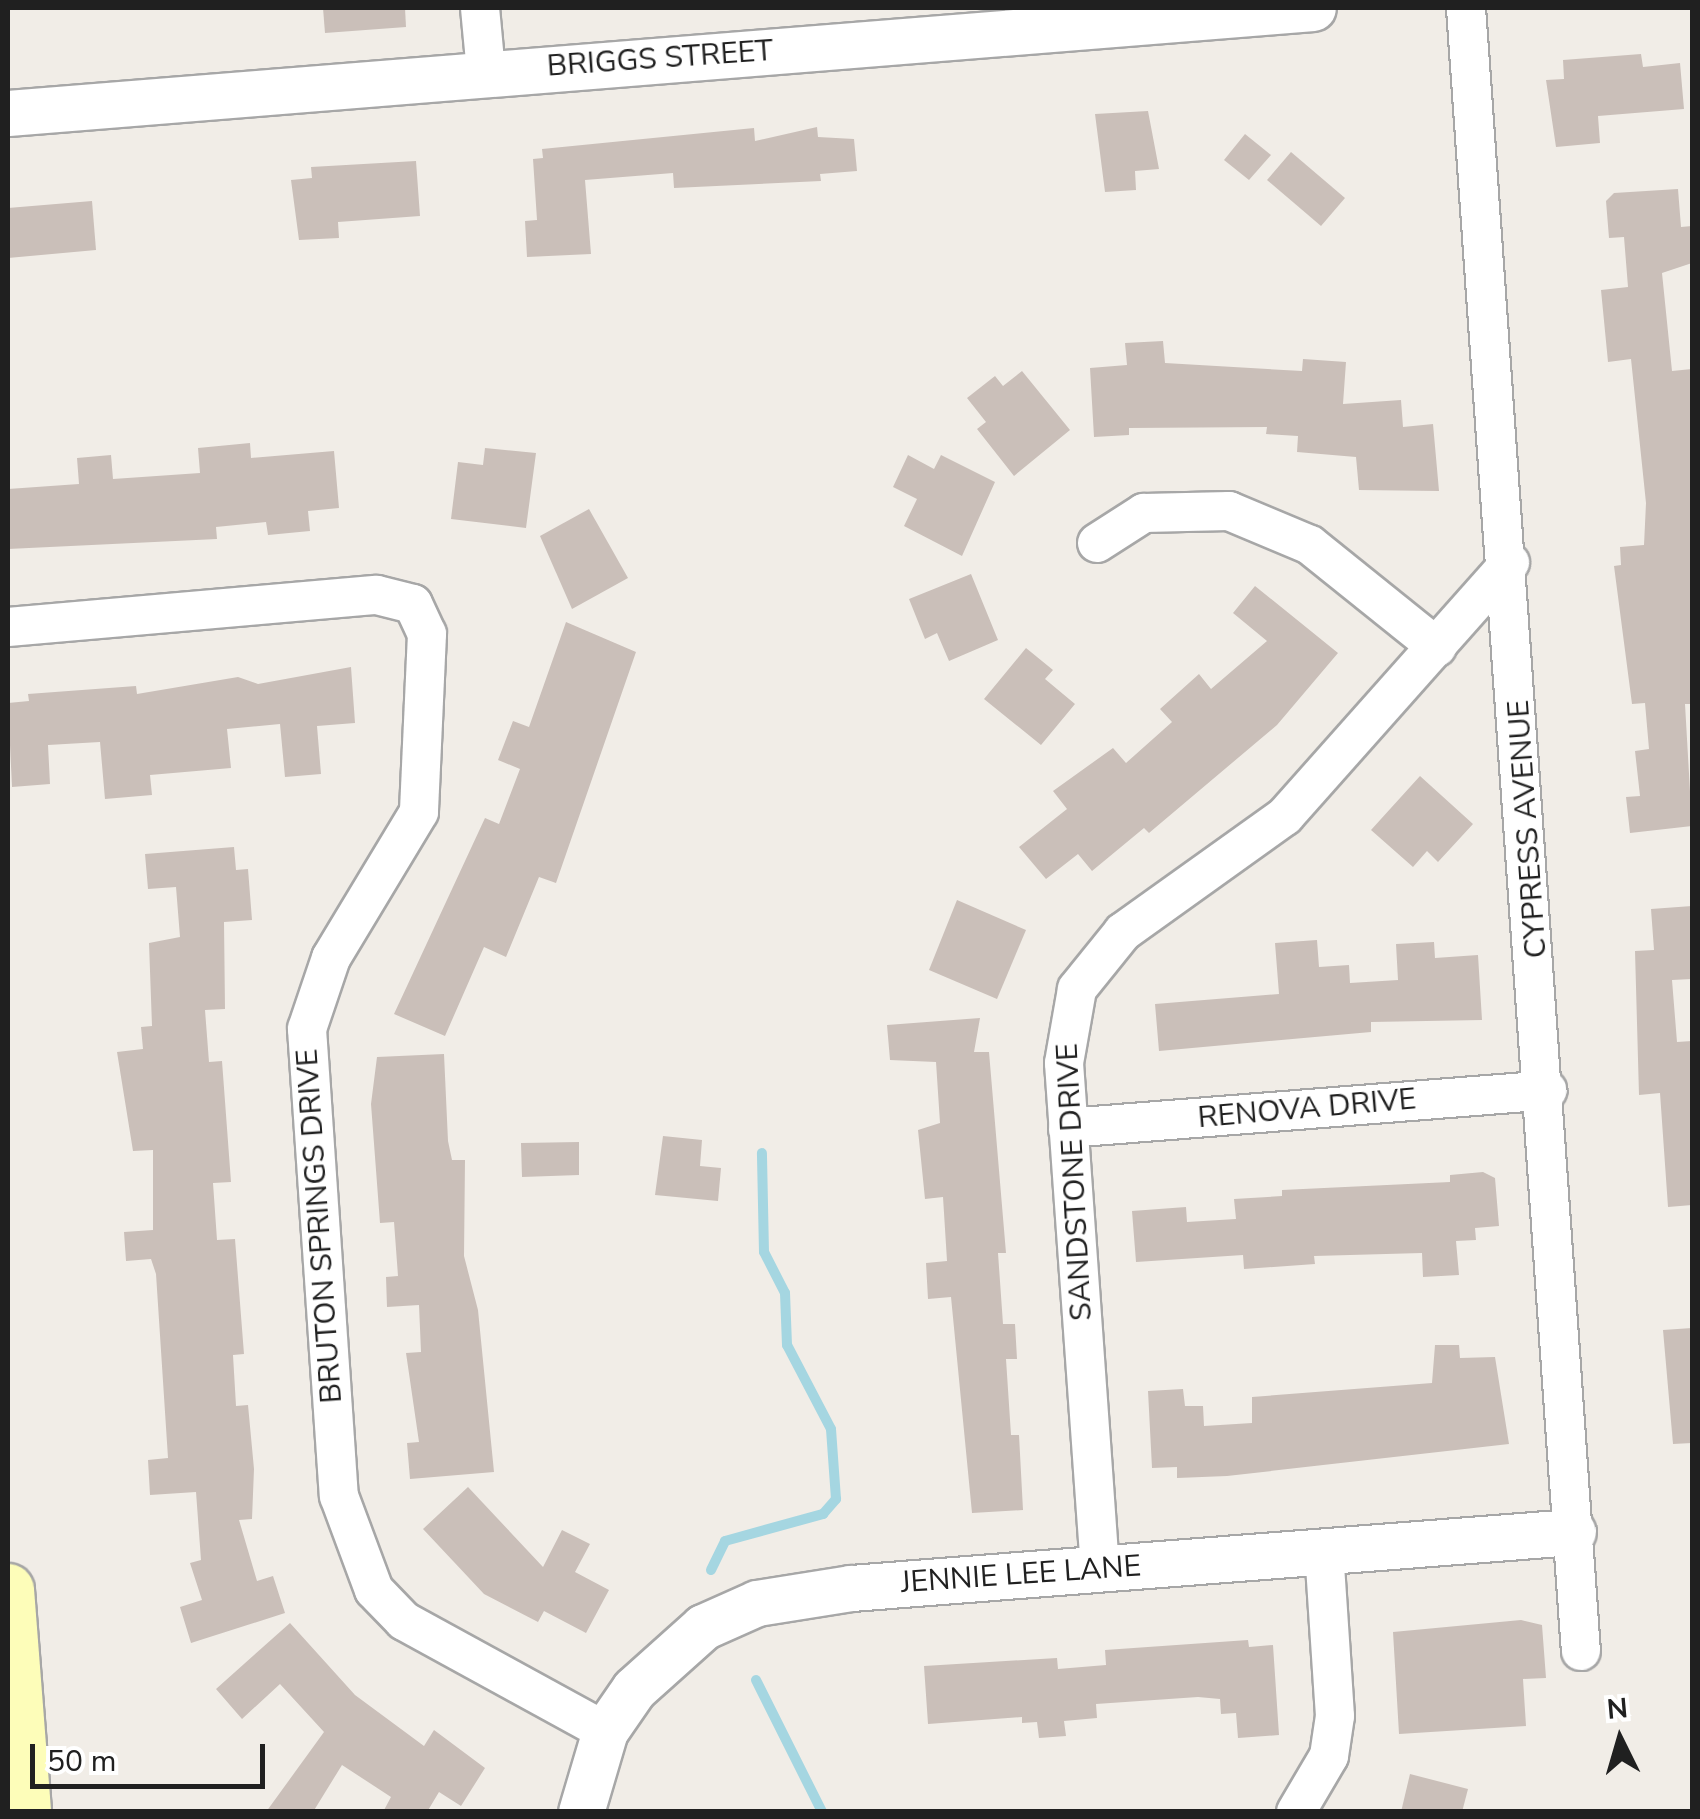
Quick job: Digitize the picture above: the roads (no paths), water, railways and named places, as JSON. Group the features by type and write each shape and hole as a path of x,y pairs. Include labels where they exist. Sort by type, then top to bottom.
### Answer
{"main road":[{"path":"8,1590 25,1812"}],"street":[{"path":"480,8 486,72"},
{"name":"BRIGGS STREET","path":"8,113 1313,8"},
{"name":"CYPRESS AVENUE","path":"1466,8 1547,1090 1581,1652"},
{"path":"1098,543 1144,514 1229,511 1310,545 1437,647"},
{"name":"SANDSTONE DRIVE","path":"1100,1569 1068,1128 1068,1020 1098,954 1285,816 1510,563"},
{"name":"BRUTON SPRINGS DRIVE","path":"8,627 376,595 413,604 426,634 418,812 331,958 307,1029 339,1496 374,1590 404,1620 605,1731"},
{"name":"RENOVA DRIVE","path":"1068,1128 1547,1090"},
{"name":"JENNIE LEE LANE","path":"582,1812 605,1731 666,1654 757,1603 1100,1569 1573,1532"},
{"path":"1296,1812 1329,1756 1336,1716 1324,1552"}],"waterway":[{"path":"711,1570 725,1541 823,1514 836,1499 831,1429 787,1345 785,1293 764,1252 762,1153"},
{"path":"756,1680 822,1812"}]}
